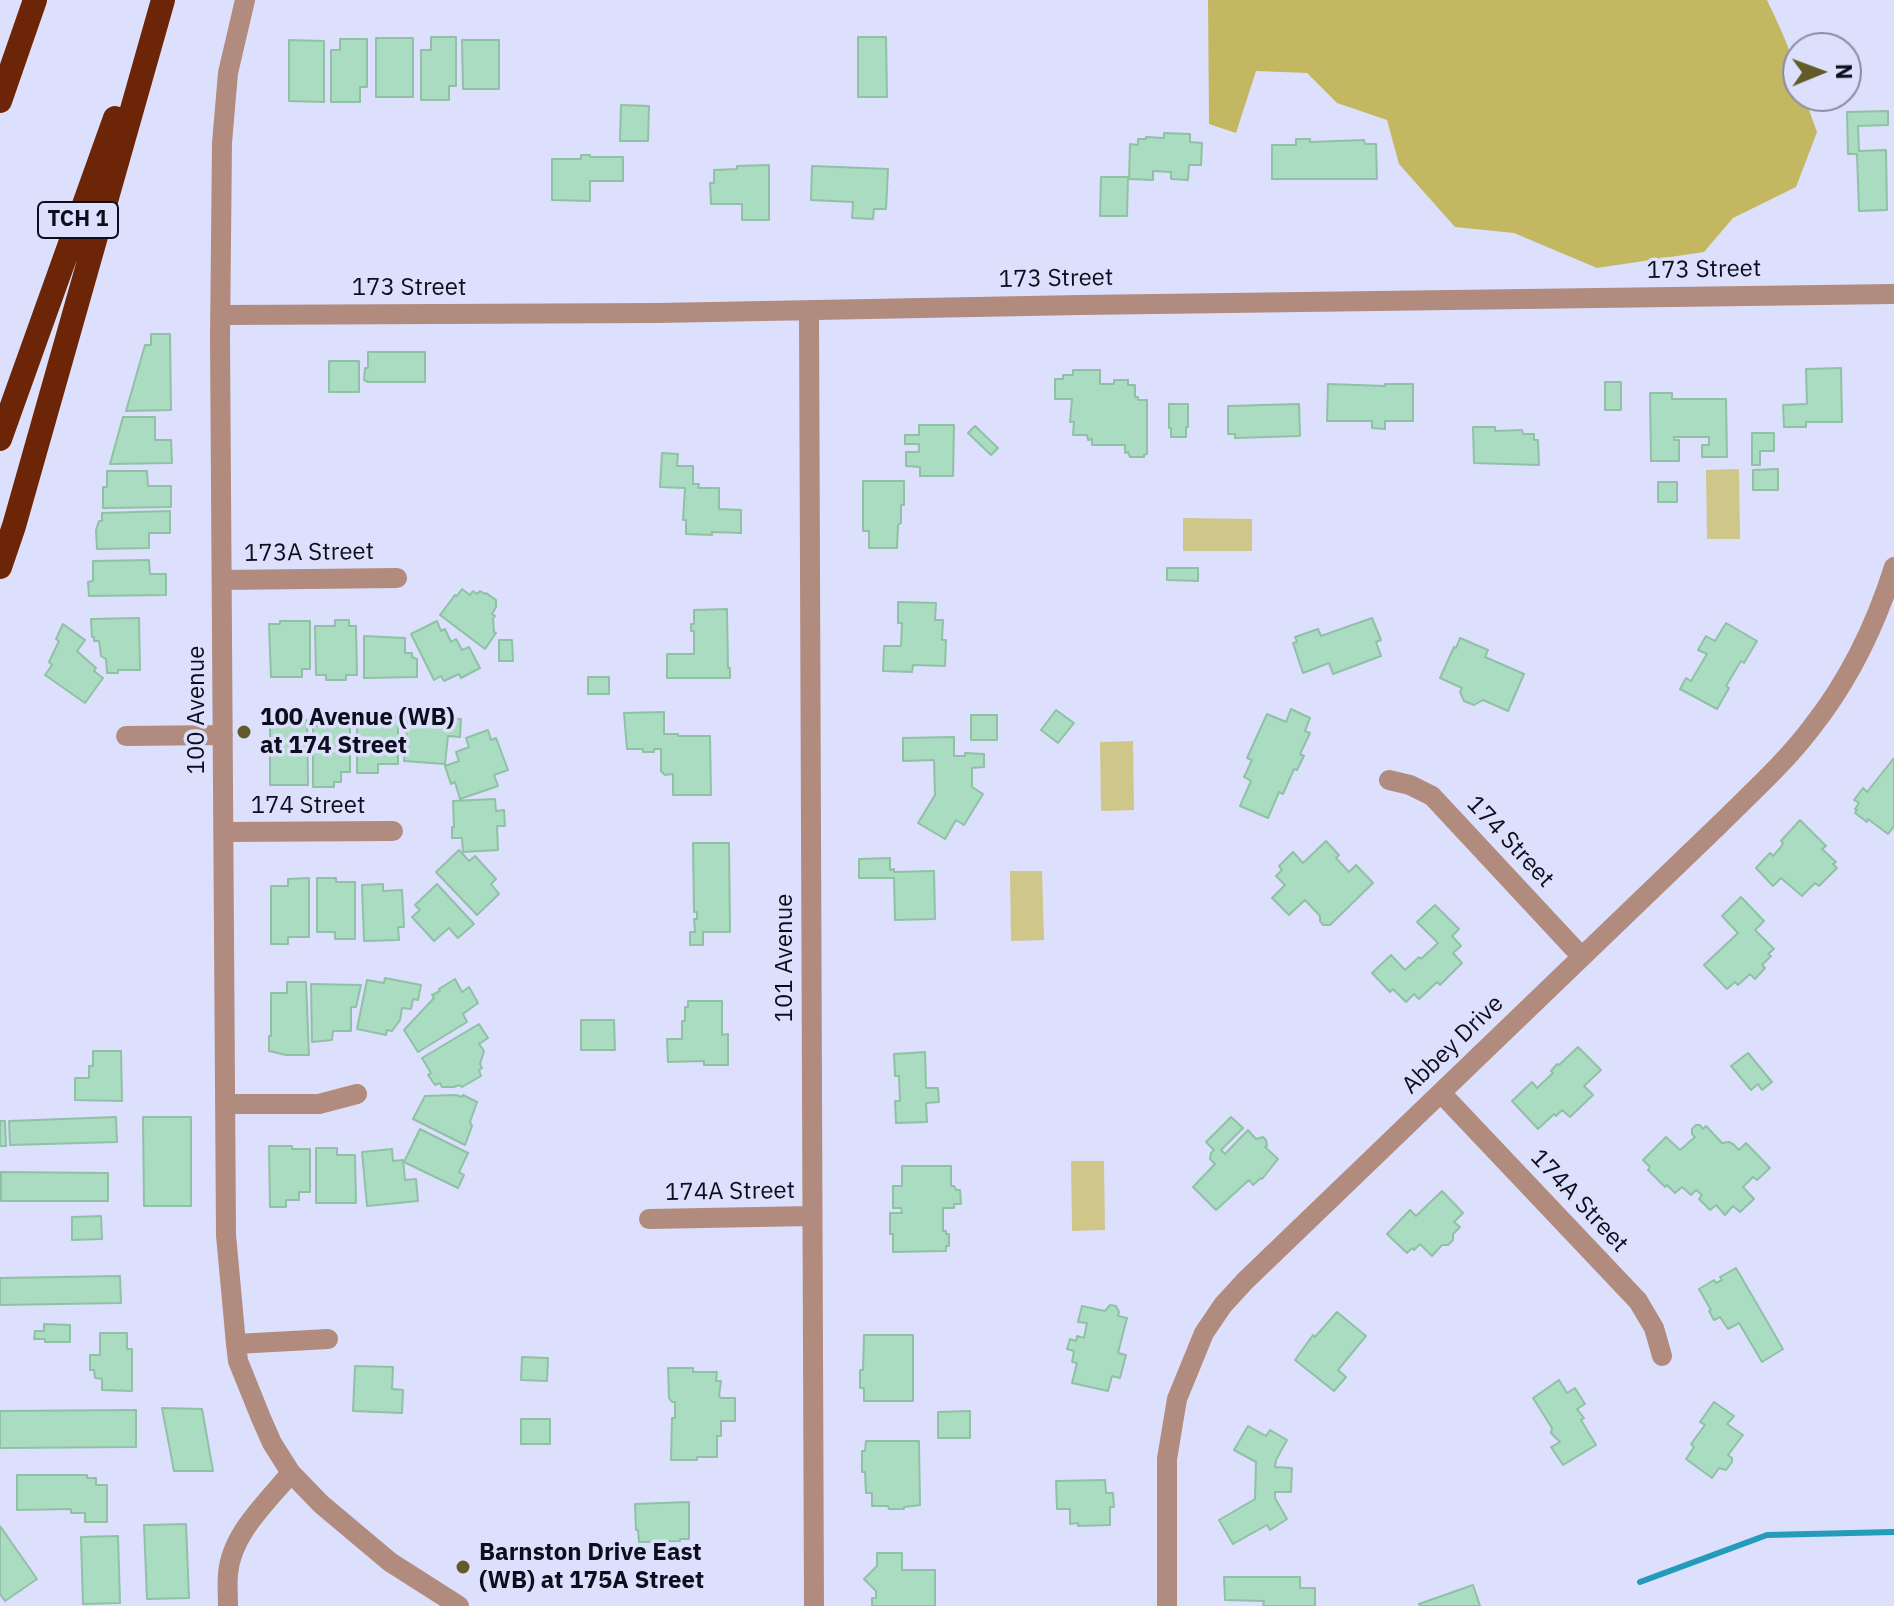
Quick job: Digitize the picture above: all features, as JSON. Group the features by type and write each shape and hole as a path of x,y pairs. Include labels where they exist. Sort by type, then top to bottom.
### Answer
{"highway":[{"path":"0,101 35,0"},
{"name":"TCH 1","path":"0,439 157,0"},
{"path":"0,567 163,0"}],"street":[{"name":"100 Avenue","path":"245,0 228,73 224,116 220,315 226,1235 231,1309 238,1361 272,1443 291,1473 321,1504 390,1562 459,1606"},
{"name":"173 Street","path":"220,315 668,313 1894,294"},
{"name":"101 Avenue","path":"809,310 814,1606"},
{"name":"Abbey Drive","path":"1167,1606 1167,1459 1171,1429 1177,1399 1204,1333 1223,1305 1794,749 1845,678 1873,622 1894,567"},
{"name":"173A Street","path":"222,580 397,578"},
{"path":"126,736 223,735"},
{"name":"174 Street","path":"1389,780 1410,785 1432,796 1581,956"},
{"name":"174 Street","path":"224,832 393,831"},
{"name":"174A Street","path":"1441,1093 1638,1301 1654,1328 1662,1356"},
{"path":"225,1104 319,1104 357,1094"},
{"name":"174A Street","path":"649,1219 812,1216"},
{"path":"236,1344 328,1339"},
{"path":"228,1606 228,1571 236,1545 248,1524 291,1473"}],"shaded area":[{"path":"1208,0 1767,0 1782,33 1782,112 1810,112 1817,132 1796,187 1733,218 1704,252 1597,268 1514,233 1455,227 1399,164 1387,120 1337,103 1307,73 1256,71 1236,133 1209,124"},
{"path":"1739,469 1740,539 1707,539 1706,470"},
{"path":"1183,518 1252,519 1252,551 1183,551"},
{"path":"1133,741 1134,810 1101,811 1100,742"},
{"path":"1010,871 1042,871 1044,940 1011,941"},
{"path":"1071,1161 1104,1161 1105,1230 1072,1231"}],"building":[{"path":"431,37 456,37 456,86 449,86 449,100 421,100 421,50 431,50"},
{"path":"858,37 886,37 887,97 858,97"},
{"path":"376,38 413,38 413,97 376,97"},
{"path":"340,39 367,39 367,87 360,87 360,102 331,102 331,50 340,50"},
{"path":"289,40 324,41 324,102 289,101"},
{"path":"462,40 499,40 499,89 463,89"},
{"path":"621,105 649,106 648,141 620,141"},
{"path":"1888,111 1888,125 1858,126 1859,151 1886,150 1887,210 1859,211 1857,154 1848,154 1847,112"},
{"path":"1164,133 1190,134 1190,142 1202,143 1201,165 1189,165 1188,180 1171,179 1171,172 1153,171 1153,180 1129,179 1130,144 1138,145 1138,139 1146,137 1164,138"},
{"path":"1296,139 1310,139 1310,142 1364,140 1365,144 1376,144 1377,179 1272,179 1272,145 1296,145"},
{"path":"581,155 623,157 623,181 590,181 590,201 552,200 552,159 581,159"},
{"path":"769,165 769,220 742,220 742,204 711,204 710,183 714,183 714,170"},
{"path":"812,166 888,169 886,209 874,209 873,219 852,218 853,202 811,200"},
{"path":"1101,177 1128,177 1127,216 1100,216"},
{"path":"151,334 170,334 171,410 126,411 145,345 151,345"},
{"path":"368,352 425,352 425,382 364,380"},
{"path":"329,361 359,361 359,392 329,392"},
{"path":"1841,368 1842,422 1806,422 1806,427 1784,427 1783,405 1807,404 1806,369"},
{"path":"1073,370 1100,370 1100,384 1128,380 1128,385 1135,385 1135,397 1147,400 1147,454 1144,457 1130,457 1128,452 1125,453 1125,445 1092,445 1092,439 1088,440 1087,435 1073,435 1074,422 1070,422 1072,399 1055,399 1055,379 1073,375"},
{"path":"1605,382 1621,382 1621,410 1605,410"},
{"path":"1328,384 1413,384 1413,421 1385,421 1385,429 1372,428 1372,421 1327,421"},
{"path":"1650,393 1672,393 1672,399 1726,399 1727,457 1702,457 1702,445 1709,445 1709,437 1674,437 1674,440 1679,440 1679,461 1651,461"},
{"path":"1169,404 1188,404 1186,437 1171,437"},
{"path":"1299,404 1300,436 1235,438 1235,434 1228,434 1228,406"},
{"path":"123,417 155,417 155,440 171,440 172,463 110,464"},
{"path":"919,425 954,425 953,476 920,476 920,467 906,466 906,452 919,452 919,444 905,444 905,435 919,435"},
{"path":"975,426 998,448 991,455 968,433"},
{"path":"1473,427 1495,427 1495,431 1522,430 1523,434 1534,434 1534,440 1538,440 1539,465 1474,463"},
{"path":"1752,433 1774,433 1774,451 1760,451 1760,465 1752,465"},
{"path":"662,453 678,454 677,466 693,466 693,484 699,484 698,488 719,488 719,509 741,510 741,533 686,534 686,520 683,520 685,488 660,487"},
{"path":"1778,469 1778,490 1753,490 1753,470"},
{"path":"107,471 147,471 148,486 171,486 171,507 103,508"},
{"path":"863,481 904,481 904,505 901,505 897,548 869,548 869,531 863,531"},
{"path":"1658,482 1677,482 1677,502 1658,502"},
{"path":"170,511 170,533 149,533 149,548 97,549 96,530 99,521 102,521 102,513"},
{"path":"149,560 150,574 166,574 166,595 89,596 88,582 93,581 93,561"},
{"path":"1167,568 1198,568 1198,581 1167,580"},
{"path":"462,589 470,595 473,591 477,594 480,591 496,600 492,614 495,616 496,633 485,649 440,615"},
{"path":"898,602 936,603 935,620 943,620 942,640 946,640 945,666 913,665 912,672 883,671 884,646 901,646 902,623 898,623"},
{"path":"727,609 730,678 667,678 667,654 694,654 691,624 694,624 694,610"},
{"path":"139,618 140,670 107,673 106,659 101,656 99,641 94,641 92,637 91,619"},
{"path":"1372,618 1381,640 1376,642 1381,656 1333,674 1329,663 1303,673 1293,643 1297,642 1295,637 1318,629 1321,636"},
{"path":"335,620 349,620 349,626 356,626 357,675 346,675 346,680 326,680 326,675 316,675 315,626 335,626"},
{"path":"280,621 310,621 310,669 302,669 302,677 271,677 269,624 280,624"},
{"path":"437,621 451,642 456,639 462,650 469,647 480,668 461,678 459,674 444,681 441,676 434,680 411,634"},
{"path":"1726,623 1757,641 1726,686 1729,688 1717,709 1680,689 1686,678 1691,681 1707,654 1698,650 1706,636 1715,641"},
{"path":"63,624 85,640 77,651 103,678 85,703 45,675 52,665 49,662"},
{"path":"364,636 405,638 405,653 412,653 412,657 417,659 417,677 364,678"},
{"path":"1460,638 1488,650 1485,657 1524,674 1508,711 1483,700 1474,705 1464,701 1460,692 1462,688 1440,678"},
{"path":"499,640 512,640 513,661 499,661"},
{"path":"588,677 609,677 609,694 588,694"},
{"path":"1291,709 1310,718 1305,731 1310,733 1300,754 1304,756 1297,770 1294,769 1283,794 1279,792 1268,818 1240,806 1251,781 1244,777 1252,760 1247,758 1267,714 1286,722"},
{"path":"1056,710 1074,723 1058,743 1041,730"},
{"path":"664,712 664,734 710,736 711,795 673,795 673,774 665,775 661,771 661,749 643,752 643,749 627,749 624,713"},
{"path":"408,715 461,719 460,737 448,736 445,764 404,761"},
{"path":"971,715 997,715 997,740 971,740"},
{"path":"331,717 350,717 350,772 341,772 341,782 334,782 334,787 313,787 313,726 331,726"},
{"path":"357,717 398,717 398,764 378,764 378,773 357,773"},
{"path":"307,720 308,785 270,785 270,725 280,725 280,721"},
{"path":"488,730 491,740 496,738 508,770 494,775 498,786 460,799 455,782 451,784 445,766 459,761 456,752 469,747 466,738"},
{"path":"954,737 954,756 984,754 984,767 972,768 972,787 983,794 964,825 956,820 945,839 918,823 935,795 934,760 903,761 903,738"},
{"path":"1894,758 1894,826 1888,834 1855,813 1859,803 1854,800 1863,788 1867,792"},
{"path":"495,799 496,811 504,810 505,826 497,826 498,850 463,852 462,838 452,838 453,801"},
{"path":"1800,820 1826,846 1822,849 1836,862 1833,864 1837,868 1819,886 1815,883 1802,896 1781,878 1773,886 1756,868 1770,853 1773,856 1781,847 1781,841"},
{"path":"1326,841 1349,872 1356,865 1373,883 1330,925 1323,925 1320,916 1305,900 1289,915 1272,898 1285,885 1276,876 1282,870 1279,866 1293,852 1303,863"},
{"path":"693,843 729,843 730,932 703,932 703,945 690,945 690,932 695,932 694,919 697,919 697,912 694,912"},
{"path":"459,850 469,861 475,856 496,879 491,884 499,894 477,915 436,872"},
{"path":"890,858 890,870 894,869 894,872 934,871 935,919 895,920 894,878 859,878 859,859"},
{"path":"309,878 309,937 288,937 288,944 271,944 271,886 288,886 288,879"},
{"path":"317,878 355,882 355,939 335,939 335,932 317,932"},
{"path":"383,884 383,891 402,890 404,927 398,927 399,940 364,941 362,885"},
{"path":"437,884 474,924 458,938 449,928 434,941 412,917 420,910 415,905"},
{"path":"1741,897 1764,921 1755,930 1774,949 1762,965 1765,968 1755,979 1750,974 1738,985 1735,982 1727,989 1704,965 1738,933 1722,916"},
{"path":"1435,905 1459,929 1452,936 1461,946 1453,953 1462,963 1440,985 1437,982 1419,999 1414,994 1406,1002 1393,989 1390,992 1372,973 1391,955 1405,970 1438,943 1417,922"},
{"path":"385,978 421,985 418,1000 413,999 411,1009 402,1008 400,1020 392,1031 387,1030 386,1035 357,1029 367,980 384,983"},
{"path":"455,979 462,992 469,987 478,1003 463,1014 467,1022 418,1052 404,1030 434,998 432,995"},
{"path":"287,982 306,982 309,1055 269,1051 271,993 287,993"},
{"path":"311,984 361,985 356,1007 351,1007 351,1031 333,1031 332,1040 312,1042"},
{"path":"688,1001 722,1001 722,1035 728,1034 728,1065 704,1065 704,1061 668,1062 667,1039 682,1039 682,1021 685,1021"},
{"path":"581,1020 614,1020 615,1050 581,1050"},
{"path":"479,1024 488,1038 479,1044 484,1051 479,1070 481,1076 462,1087 435,1085 422,1058"},
{"path":"1578,1047 1601,1070 1584,1086 1593,1095 1570,1117 1562,1110 1538,1129 1512,1101 1532,1082 1537,1088 1553,1073 1551,1071 1557,1064"},
{"path":"93,1051 121,1051 122,1101 75,1100 75,1078 89,1078"},
{"path":"925,1052 926,1088 938,1088 939,1102 926,1103 927,1122 896,1123 895,1101 900,1101 894,1054"},
{"path":"1748,1053 1772,1082 1762,1090 1758,1084 1751,1090 1731,1066"},
{"path":"456,1095 477,1102 465,1145 413,1119 425,1096"},
{"path":"116,1117 117,1142 10,1145 9,1121"},
{"path":"143,1117 191,1117 191,1206 144,1206"},
{"path":"1231,1117 1243,1128 1221,1150 1225,1154 1248,1130 1256,1139 1263,1137 1265,1147 1278,1159 1262,1179 1253,1185 1249,1180 1216,1210 1193,1187 1215,1164 1210,1159 1214,1150 1206,1142"},
{"path":"0,1121 5,1121 6,1146 0,1146"},
{"path":"1696,1125 1703,1129 1706,1126 1722,1143 1729,1142 1739,1150 1746,1143 1770,1168 1757,1180 1753,1177 1743,1187 1754,1199 1740,1212 1733,1206 1725,1215 1716,1205 1710,1210 1699,1199 1702,1195 1696,1190 1691,1195 1682,1187 1675,1193 1648,1170 1650,1167 1643,1160 1666,1137 1680,1150 1695,1137 1692,1129"},
{"path":"420,1129 468,1153 459,1172 464,1175 458,1188 404,1162"},
{"path":"269,1146 310,1149 310,1192 299,1192 299,1200 286,1200 286,1207 270,1207"},
{"path":"316,1148 337,1148 337,1155 355,1155 356,1203 316,1203"},
{"path":"392,1149 393,1161 403,1160 405,1180 416,1179 418,1201 367,1206 362,1152"},
{"path":"902,1166 951,1166 951,1186 960,1190 961,1204 943,1208 943,1231 949,1234 946,1251 893,1252 890,1213 902,1213 901,1208 893,1208 893,1186 902,1186"},
{"path":"1,1172 108,1173 108,1201 1,1201"},
{"path":"1442,1191 1463,1213 1454,1222 1460,1227 1453,1234 1453,1240 1448,1245 1442,1245 1432,1256 1420,1244 1407,1253 1387,1234 1410,1210 1416,1216"},
{"path":"101,1216 102,1239 72,1240 72,1217"},
{"path":"1736,1268 1783,1349 1762,1362 1739,1323 1728,1329 1720,1317 1714,1320 1699,1289 1714,1280 1716,1283 1722,1280 1720,1277"},
{"path":"120,1276 121,1303 0,1305 0,1278"},
{"path":"1110,1305 1116,1306 1118,1316 1127,1318 1118,1353 1126,1355 1120,1378 1112,1376 1108,1391 1072,1383 1077,1363 1072,1362 1074,1351 1067,1349 1070,1339 1076,1341 1077,1336 1084,1338 1087,1323 1078,1322 1082,1306 1105,1311"},
{"path":"1337,1312 1366,1336 1338,1370 1346,1377 1334,1391 1295,1360 1313,1335 1315,1337"},
{"path":"44,1324 70,1325 70,1342 34,1339 35,1331 44,1331"},
{"path":"100,1333 127,1333 127,1349 132,1349 132,1391 102,1390 102,1379 95,1378 94,1370 90,1370 90,1355 100,1355"},
{"path":"864,1335 913,1335 913,1401 864,1401 860,1370 863,1370"},
{"path":"522,1357 548,1358 547,1381 521,1380"},
{"path":"355,1366 393,1367 392,1389 403,1390 402,1413 353,1411"},
{"path":"668,1368 717,1372 716,1381 721,1381 719,1396 735,1398 735,1421 721,1421 717,1457 671,1460 675,1402 669,1398"},
{"path":"1559,1380 1567,1393 1575,1388 1585,1404 1577,1409 1596,1445 1563,1465 1551,1447 1560,1442 1551,1433 1552,1428 1533,1398"},
{"path":"1714,1402 1734,1416 1727,1424 1743,1435 1728,1455 1732,1462 1726,1470 1719,1468 1712,1478 1686,1459 1694,1447 1691,1444 1705,1425 1700,1422"},
{"path":"162,1408 202,1409 213,1471 174,1471"},
{"path":"136,1410 136,1447 0,1448 0,1411"},
{"path":"970,1411 970,1438 938,1438 938,1412"},
{"path":"521,1419 550,1419 550,1444 521,1444"},
{"path":"1248,1426 1266,1436 1270,1430 1287,1440 1275,1467 1292,1468 1291,1492 1275,1492 1275,1498 1287,1519 1270,1530 1267,1525 1233,1544 1219,1520 1255,1499 1256,1462 1234,1450"},
{"path":"866,1441 919,1441 920,1505 904,1509 872,1506 872,1493 866,1493 865,1472 862,1472 862,1451 865,1451"},
{"path":"17,1475 87,1475 87,1478 96,1478 96,1485 107,1485 107,1522 85,1522 85,1513 71,1513 71,1509 17,1510"},
{"path":"1105,1480 1106,1493 1113,1493 1110,1525 1070,1524 1070,1509 1057,1509 1056,1481"},
{"path":"689,1502 689,1539 639,1542 635,1504"},
{"path":"186,1524 189,1598 147,1599 144,1525"},
{"path":"0,1526 37,1579 5,1601 0,1594"},
{"path":"118,1536 120,1603 83,1604 81,1537"},
{"path":"877,1553 902,1553 902,1570 935,1570 935,1606 872,1606 876,1591 864,1579 877,1566"},
{"path":"1224,1577 1300,1577 1300,1588 1315,1588 1315,1606 1263,1606 1264,1601 1225,1600"},
{"path":"1473,1585 1480,1606 1419,1604"}],"waterway":[{"path":"1640,1582 1767,1535 1894,1532"}],"place":[{"name":"100 Avenue (WB) at 174 Street","path":"244,732"},
{"name":"Barnston Drive East (WB) at 175A Street","path":"463,1567"}]}
